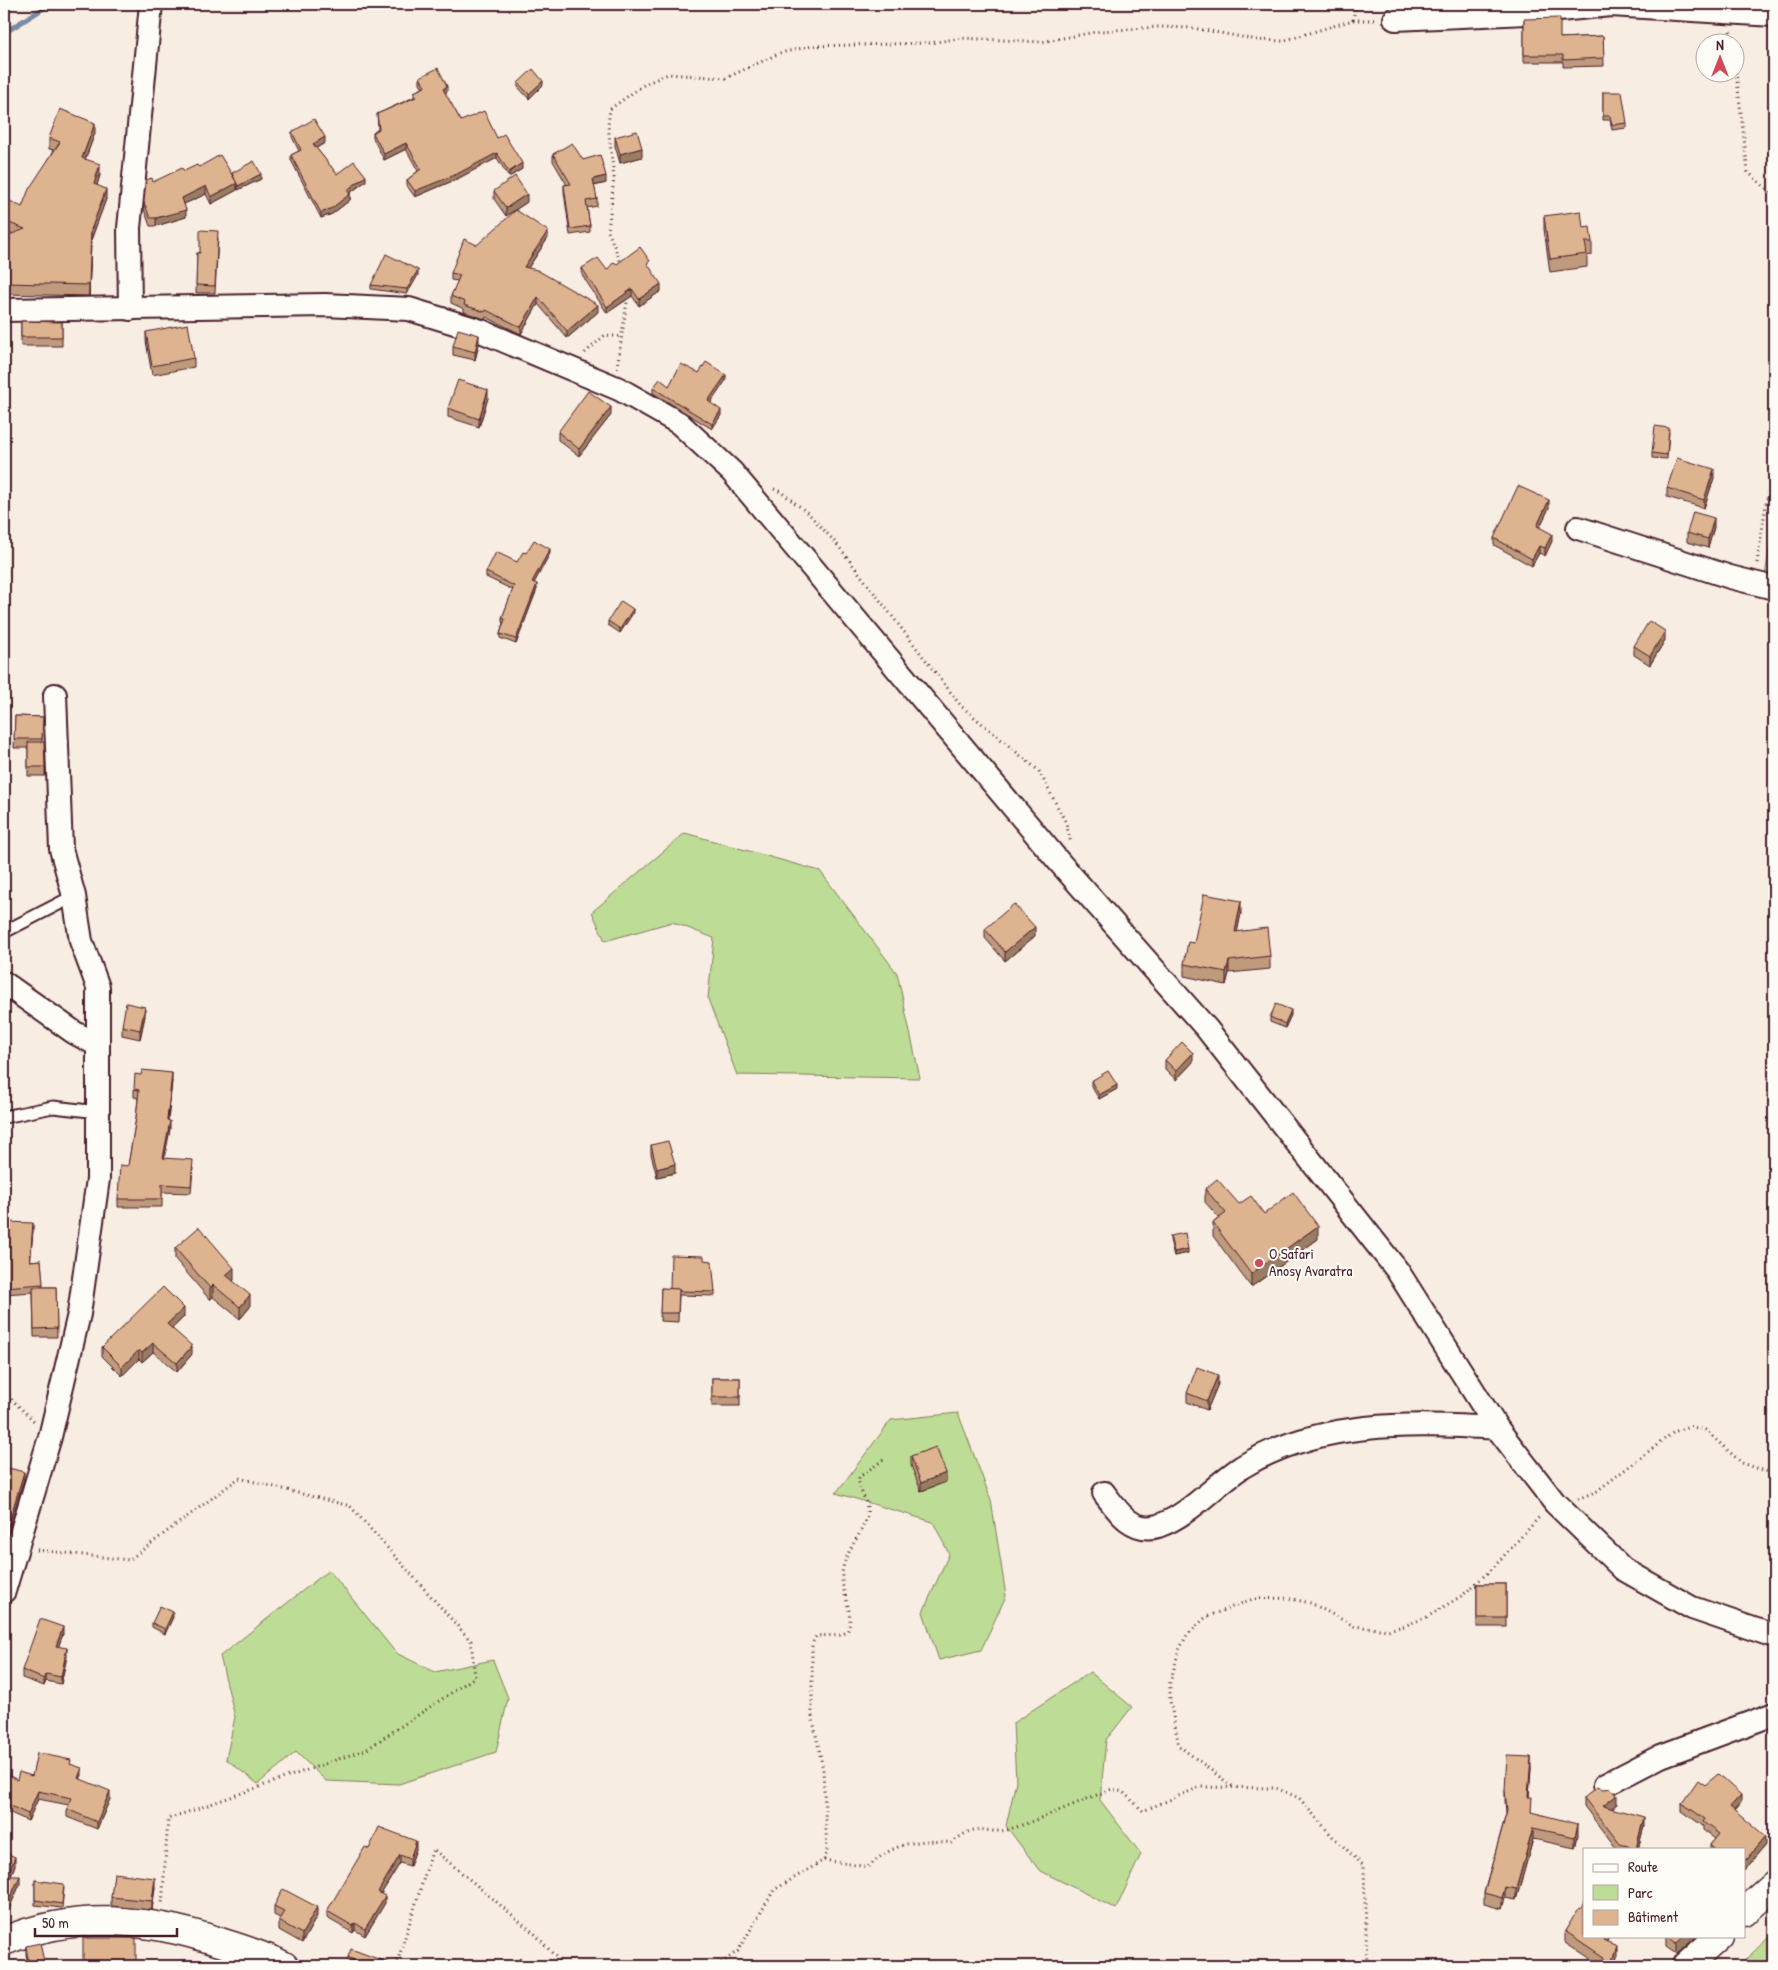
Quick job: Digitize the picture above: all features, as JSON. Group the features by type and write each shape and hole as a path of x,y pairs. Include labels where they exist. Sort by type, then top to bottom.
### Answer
{"main road":[{"path":"1746,1910 1774,1884"},
{"path":"4,1941 31,1931 71,1923 117,1920 161,1926 250,1951 284,1966"},
{"path":"1686,1966 1716,1938"}],"street":[{"path":"130,309 129,228 151,4"},
{"path":"1395,19 1526,8 1611,5 1774,15"},
{"path":"4,310 325,305 409,309 481,331 569,367 619,389 679,423 732,472 1060,863 1207,1029 1397,1270 1497,1428 1556,1503 1623,1569 1692,1608 1774,1636"},
{"path":"1578,528 1764,586"},
{"path":"4,1592 50,1437 80,1304 98,1179 99,1112 96,1044 98,987 81,941 74,896 61,849 55,695"},
{"path":"4,983 75,1032 96,1044"},
{"path":"1104,1493 1124,1520 1140,1527 1157,1526 1186,1510 1241,1468 1270,1452 1316,1435 1352,1429 1439,1424 1497,1428"},
{"path":"1605,1785 1662,1756 1774,1714"}],"lane":[{"path":"4,932 74,896"},
{"path":"4,1116 53,1107 99,1112"}],"path":[{"path":"1353,20 1356,4"},
{"path":"623,267 608,231 614,178 608,125 610,109 645,84 668,74 726,78 780,53 812,46 929,43 962,38 1041,42 1101,31 1158,27 1193,28 1258,40 1283,41 1353,20 1395,19"},
{"path":"1737,82 1748,172 1774,196"},
{"path":"619,389 618,367 627,312 628,288"},
{"path":"569,367 606,335 622,337"},
{"path":"1764,586 1774,452"},
{"path":"773,489 781,492 808,513 836,543 962,706 1039,771 1066,822 1072,844 1070,860 1060,863"},
{"path":"4,1386 12,1400 50,1437"},
{"path":"1232,1786 1179,1746 1170,1701 1170,1683 1178,1650 1187,1635 1206,1617 1253,1599 1286,1598 1311,1603 1354,1626 1388,1630 1427,1617 1463,1595 1492,1569 1536,1519 1556,1503 1574,1501 1596,1490 1674,1432 1689,1426 1706,1430 1742,1464 1774,1474"},
{"path":"717,1966 738,1951 774,1890 824,1860 827,1852 823,1801 823,1769 812,1715 812,1644 816,1636 840,1635 847,1632 851,1624 842,1576 846,1559 868,1514 866,1499 858,1485 859,1477 886,1458"},
{"path":"13,1558 32,1549 128,1560 239,1478 350,1506 471,1641 475,1677 366,1749 168,1819 161,1926"},
{"path":"824,1860 868,1867 880,1856 895,1847 928,1840 952,1843 964,1832 973,1829 1007,1830 1112,1790 1123,1792 1143,1811 1200,1787 1276,1788 1300,1798 1331,1835 1364,1866 1367,1966"},
{"path":"396,1966 433,1850 534,1934 564,1966"}],"green space":[{"path":"1774,522 1774,575 1765,575"},
{"path":"685,833 820,871 897,973 920,1078 737,1075 708,999 714,938 672,922 605,941 592,912"},
{"path":"958,1413 991,1500 1006,1596 981,1650 939,1660 923,1612 949,1554 933,1522 836,1493 891,1420"},
{"path":"329,1570 396,1653 435,1672 493,1660 508,1698 496,1752 399,1784 326,1781 296,1752 258,1784 226,1759 235,1717 220,1656"},
{"path":"1090,1672 1132,1707 1106,1740 1100,1800 1141,1854 1116,1909 1039,1870 1006,1826 1016,1781 1013,1723"},
{"path":"1774,1932 1774,1966 1739,1966"}],"building":[{"path":"1560,18 1560,38 1603,36 1604,58 1563,60 1563,55 1524,55 1524,19"},
{"path":"438,68 447,86 443,89 461,121 484,111 497,138 504,134 522,163 509,172 497,153 457,174 415,191 407,180 421,169 406,143 384,154 373,133 379,129 377,114 416,97 414,92 425,87 420,77"},
{"path":"533,69 543,81 529,94 518,83"},
{"path":"1603,92 1622,92 1627,123 1612,125 1610,116 1603,116"},
{"path":"60,109 95,123 82,158 100,164 94,184 106,189 91,230 89,285 4,283 4,252 8,252 4,237 25,229 4,221 4,217 10,201 22,207 29,189 60,142 49,138"},
{"path":"314,119 325,137 313,144 337,174 354,161 366,176 347,190 350,194 332,208 321,213 291,155 301,150 292,132"},
{"path":"637,131 642,148 620,154 615,137"},
{"path":"572,143 583,160 600,155 606,176 593,179 597,199 586,201 590,226 570,229 564,185 571,184 553,154"},
{"path":"220,155 237,183 211,197 206,186 182,198 186,210 150,218 144,202 146,180 152,178 153,182 182,168 184,171 197,165 199,167"},
{"path":"254,161 261,174 238,186 232,173"},
{"path":"515,176 527,194 506,208 494,191"},
{"path":"516,210 548,231 524,267 537,270 598,305 567,331 538,297 521,327 486,310 485,312 464,305 465,302 451,296 460,275 451,273 464,239 477,245"},
{"path":"1581,211 1583,228 1590,227 1592,242 1585,242 1587,254 1550,259 1544,216"},
{"path":"200,230 218,231 215,286 196,285 197,253 200,253"},
{"path":"640,247 650,261 647,263 661,284 639,299 632,289 607,307 582,268 598,258 607,270 614,262 617,264"},
{"path":"386,254 418,270 407,289 371,285"},
{"path":"21,321 62,322 62,337 21,337"},
{"path":"188,324 194,358 152,366 146,332"},
{"path":"458,329 479,335 475,352 453,346"},
{"path":"706,362 726,375 708,401 721,410 712,424 653,388 660,379 669,386 681,364 699,373"},
{"path":"458,380 488,390 479,419 448,408"},
{"path":"588,391 611,407 579,449 558,432"},
{"path":"1655,426 1669,428 1667,455 1652,453"},
{"path":"1677,458 1714,469 1704,500 1667,488"},
{"path":"1518,486 1549,500 1537,526 1552,534 1545,548 1539,546 1532,559 1494,538"},
{"path":"1693,512 1714,518 1708,539 1687,533"},
{"path":"534,540 550,549 532,582 537,584 516,639 500,634 505,619 502,618 514,586 486,572 496,552 517,562 523,552 526,553"},
{"path":"621,601 633,609 620,629 608,621"},
{"path":"1649,621 1665,631 1650,656 1634,646"},
{"path":"15,716 43,717 42,739 14,739"},
{"path":"28,742 44,742 45,767 28,767"},
{"path":"1204,894 1241,901 1235,932 1267,928 1270,956 1229,961 1226,972 1184,964 1188,942 1194,943"},
{"path":"1014,904 1035,927 1005,952 985,929"},
{"path":"126,1003 145,1007 140,1030 122,1026"},
{"path":"1276,1004 1291,1010 1285,1024 1270,1017"},
{"path":"1182,1042 1193,1053 1176,1071 1165,1060"},
{"path":"142,1070 172,1073 167,1120 170,1121 163,1158 193,1160 191,1186 162,1184 162,1199 118,1199 120,1165 128,1166 136,1118 139,1090 134,1089 135,1074 141,1075"},
{"path":"1108,1071 1117,1085 1099,1095 1091,1081"},
{"path":"668,1141 675,1164 657,1169 651,1145"},
{"name":"O Safari Anosy Avaratra","path":"1217,1179 1239,1204 1251,1196 1264,1214 1293,1192 1318,1226 1251,1274 1213,1223 1226,1213 1205,1189"},
{"path":"7,1222 33,1223 30,1261 41,1260 43,1284 4,1287 4,1226 7,1226"},
{"path":"199,1227 234,1268 226,1275 250,1295 240,1307 213,1285 210,1288 175,1248"},
{"path":"1185,1233 1188,1249 1174,1252 1170,1236"},
{"path":"671,1255 704,1256 704,1260 712,1261 715,1292 670,1289"},
{"path":"33,1287 56,1287 57,1328 34,1329"},
{"path":"163,1287 184,1308 167,1324 192,1346 177,1363 153,1343 142,1353 139,1350 122,1367 102,1347"},
{"path":"661,1288 679,1289 678,1313 660,1313"},
{"path":"1197,1367 1218,1375 1207,1401 1187,1393"},
{"path":"712,1378 740,1378 740,1397 712,1397"},
{"path":"936,1447 946,1473 921,1483 911,1456"},
{"path":"9,1468 24,1472 4,1539 4,1488"},
{"path":"1477,1584 1506,1584 1506,1618 1477,1618"},
{"path":"160,1606 173,1612 165,1629 152,1623"},
{"path":"40,1619 63,1627 56,1646 67,1648 61,1677 46,1674 44,1679 22,1670"},
{"path":"37,1753 71,1760 70,1764 82,1768 78,1778 110,1791 97,1822 67,1809 72,1798 38,1791 28,1814 4,1803 4,1773 17,1780 19,1772 32,1776"},
{"path":"1507,1756 1531,1757 1528,1797 1532,1797 1531,1812 1578,1824 1575,1837 1533,1828 1516,1889 1505,1887 1502,1898 1484,1893 1507,1811 1505,1790"},
{"path":"1718,1774 1741,1795 1730,1807 1765,1837 1746,1860 1746,1848 1713,1848 1710,1845 1719,1834 1703,1822 1705,1819 1682,1803 1698,1780 1705,1785"},
{"path":"1597,1787 1611,1788 1617,1795 1603,1806 1644,1817 1636,1848 1620,1844 1584,1798"},
{"path":"379,1827 416,1841 410,1859 400,1855 378,1892 385,1896 365,1929 355,1923 353,1926 327,1911 365,1847 369,1849"},
{"path":"4,1852 15,1857 7,1876 20,1876 8,1903 4,1901"},
{"path":"114,1873 155,1878 152,1901 111,1897"},
{"path":"35,1880 64,1884 62,1904 35,1900"},
{"path":"283,1889 317,1907 302,1934 279,1921 284,1911 274,1906"},
{"path":"1583,1904 1583,1938 1604,1938 1603,1940 1617,1946 1611,1962 1565,1931 1579,1908 1581,1909"},
{"path":"83,1938 136,1938 136,1966 83,1966"},
{"path":"1668,1938 1682,1938 1676,1944"},
{"path":"40,1943 45,1966 29,1966 26,1946"},
{"path":"351,1949 397,1966 364,1966 348,1957"},
{"path":"520,1958 529,1966 513,1966"},
{"path":"186,1959 198,1966 181,1966"}],"waterway":[{"path":"4,33 50,4"}],"place":[{"name":"O Safari Anosy Avaratra","path":"1259,1263"}]}
